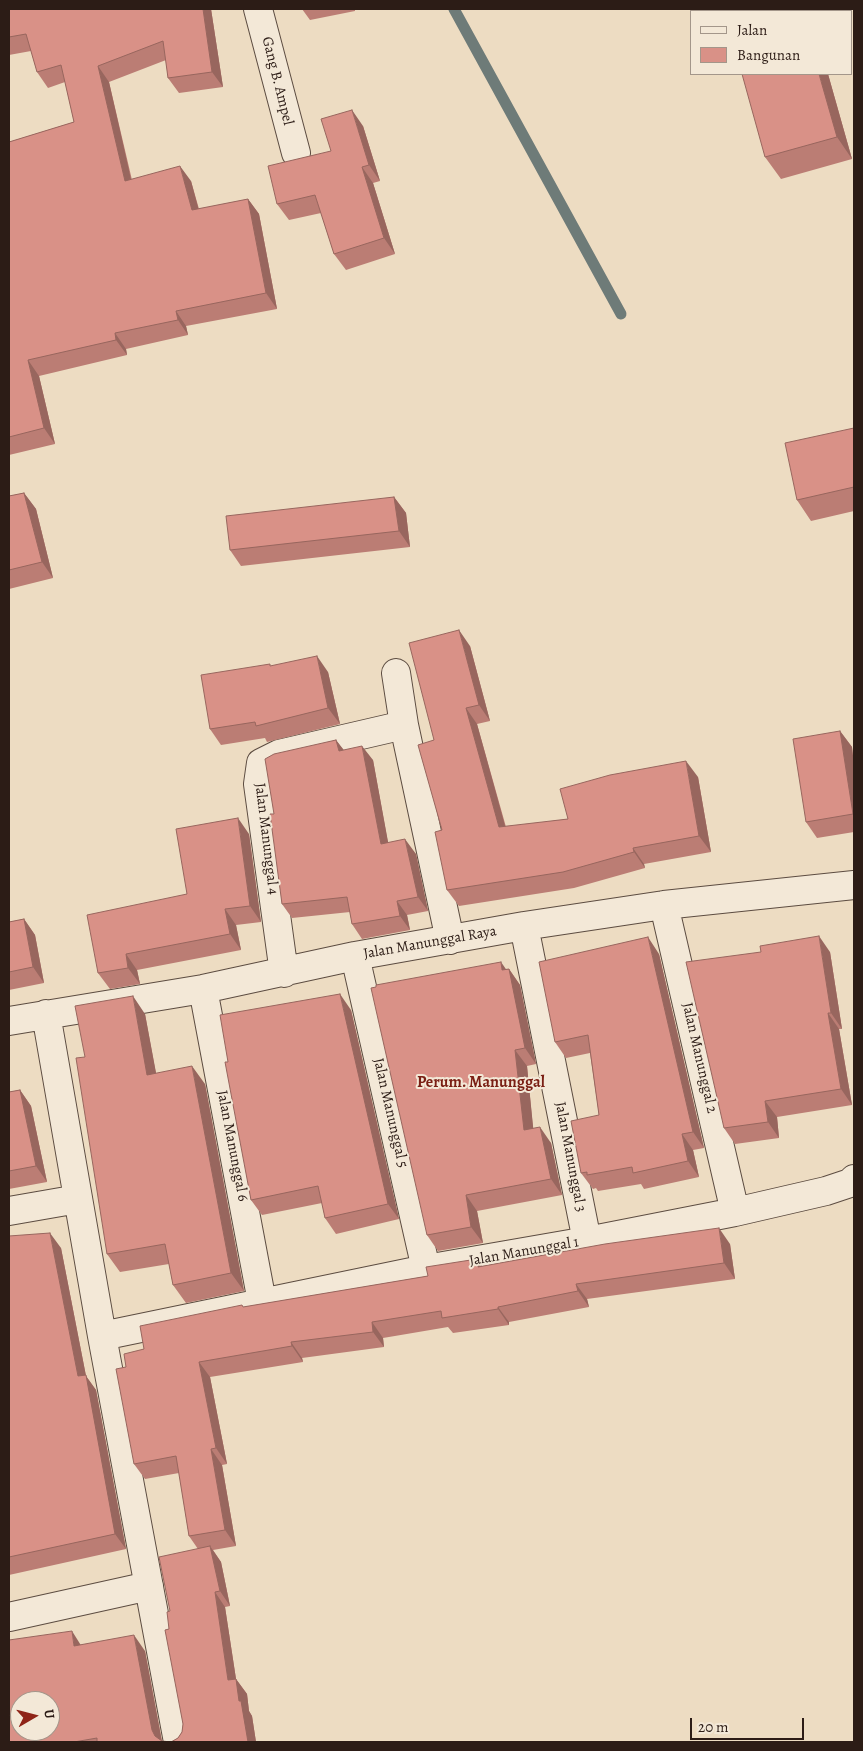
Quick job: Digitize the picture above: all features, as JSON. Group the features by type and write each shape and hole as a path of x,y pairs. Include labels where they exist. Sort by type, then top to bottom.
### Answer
{"street":[{"name":"Gang B. Ampel","path":"258,9 296,153"},
{"path":"396,673 404,725 450,940"},
{"name":"Jalan Manunggal 4","path":"284,973 258,784 261,764 279,754 404,725"},
{"name":"Jalan Manunggal Raya","path":"9,1021 203,989 284,973 355,956 524,926 664,905 854,885"},
{"name":"Jalan Manunggal 2","path":"664,905 735,1212"},
{"name":"Jalan Manunggal 3","path":"524,926 587,1241"},
{"name":"Jalan Manunggal 5","path":"355,956 426,1269"},
{"name":"Jalan Manunggal 6","path":"203,989 262,1302"},
{"path":"46,1014 102,1336 178,1742"},
{"name":"Jalan Manunggal 1","path":"102,1336 426,1269 587,1241 735,1212 826,1191 850,1183 854,1179"},
{"path":"9,1211 78,1199"},
{"path":"9,1617 148,1586"}],"building":[{"path":"9,9 203,9 212,72 168,78 163,41 98,66 125,181 180,166 192,210 248,199 266,293 176,311 178,320 115,333 116,340 28,360 44,428 9,437 9,142 74,122 61,65 37,72 26,34 9,37"},
{"path":"801,9 802,10 746,10"},
{"path":"742,75 819,75 837,137 765,157"},
{"path":"352,110 369,165 362,167 384,238 334,254 315,195 277,204 268,166 331,151 321,119"},
{"path":"854,428 854,487 797,500 785,443"},
{"path":"24,493 42,562 9,570 9,496"},
{"path":"394,497 399,531 230,550 226,516"},
{"path":"459,630 479,705 466,708 499,827 568,819 560,789 610,775 686,761 699,836 633,848 634,852 563,872 447,890 435,832 442,830 418,745 434,740 409,643"},
{"path":"317,656 328,708 256,726 255,722 210,729 201,675 270,664 270,666"},
{"path":"840,731 853,814 806,822 793,739"},
{"path":"336,740 339,751 362,746 381,844 405,839 418,897 397,901 400,916 352,924 347,897 282,904 270,814 274,814 265,759 274,754"},
{"path":"238,818 250,906 225,909 230,934 126,954 128,968 98,973 87,915 187,894 176,829"},
{"path":"24,919 33,967 9,972 9,922"},
{"path":"819,936 831,1013 828,1013 841,1089 765,1101 768,1122 724,1128 686,962 761,952 760,946"},
{"path":"648,937 693,1132 682,1134 688,1161 633,1173 632,1167 587,1175 587,1172 581,1173 571,1121 599,1115 588,1035 555,1042 539,962"},
{"path":"501,962 502,970 509,969 525,1048 515,1050 524,1130 540,1127 551,1179 466,1195 471,1227 427,1235 371,988 376,987 376,985"},
{"path":"340,994 388,1204 325,1218 318,1186 251,1200 225,1062 228,1062 220,1015"},
{"path":"133,996 147,1075 192,1066 231,1273 173,1285 165,1244 107,1254 76,1058 85,1057 75,1006"},
{"path":"20,1090 36,1166 9,1171 9,1092"},
{"path":"719,1228 724,1263 576,1284 578,1291 498,1307 498,1309 442,1318 441,1311 372,1322 373,1332 291,1342 292,1346 199,1362 216,1448 211,1449 225,1530 189,1536 176,1456 134,1464 116,1369 126,1367 124,1354 144,1349 140,1326 242,1305 243,1307 428,1276 426,1267 477,1259 478,1267 605,1244"},
{"path":"50,1233 78,1376 86,1375 115,1534 9,1557 9,1236"},
{"path":"210,1546 220,1591 215,1592 228,1680 236,1679 248,1742 171,1742 178,1738 182,1732 183,1724 165,1630 169,1629 167,1612 170,1611 159,1557"},
{"path":"72,1631 74,1646 134,1635 152,1730 155,1736 162,1741 171,1742 97,1742 97,1738 74,1742 9,1742 9,1640"}],"waterway":[{"path":"454,9 621,314"}],"district":[{"name":"Perum. Manunggal","path":"481,1083"}]}
